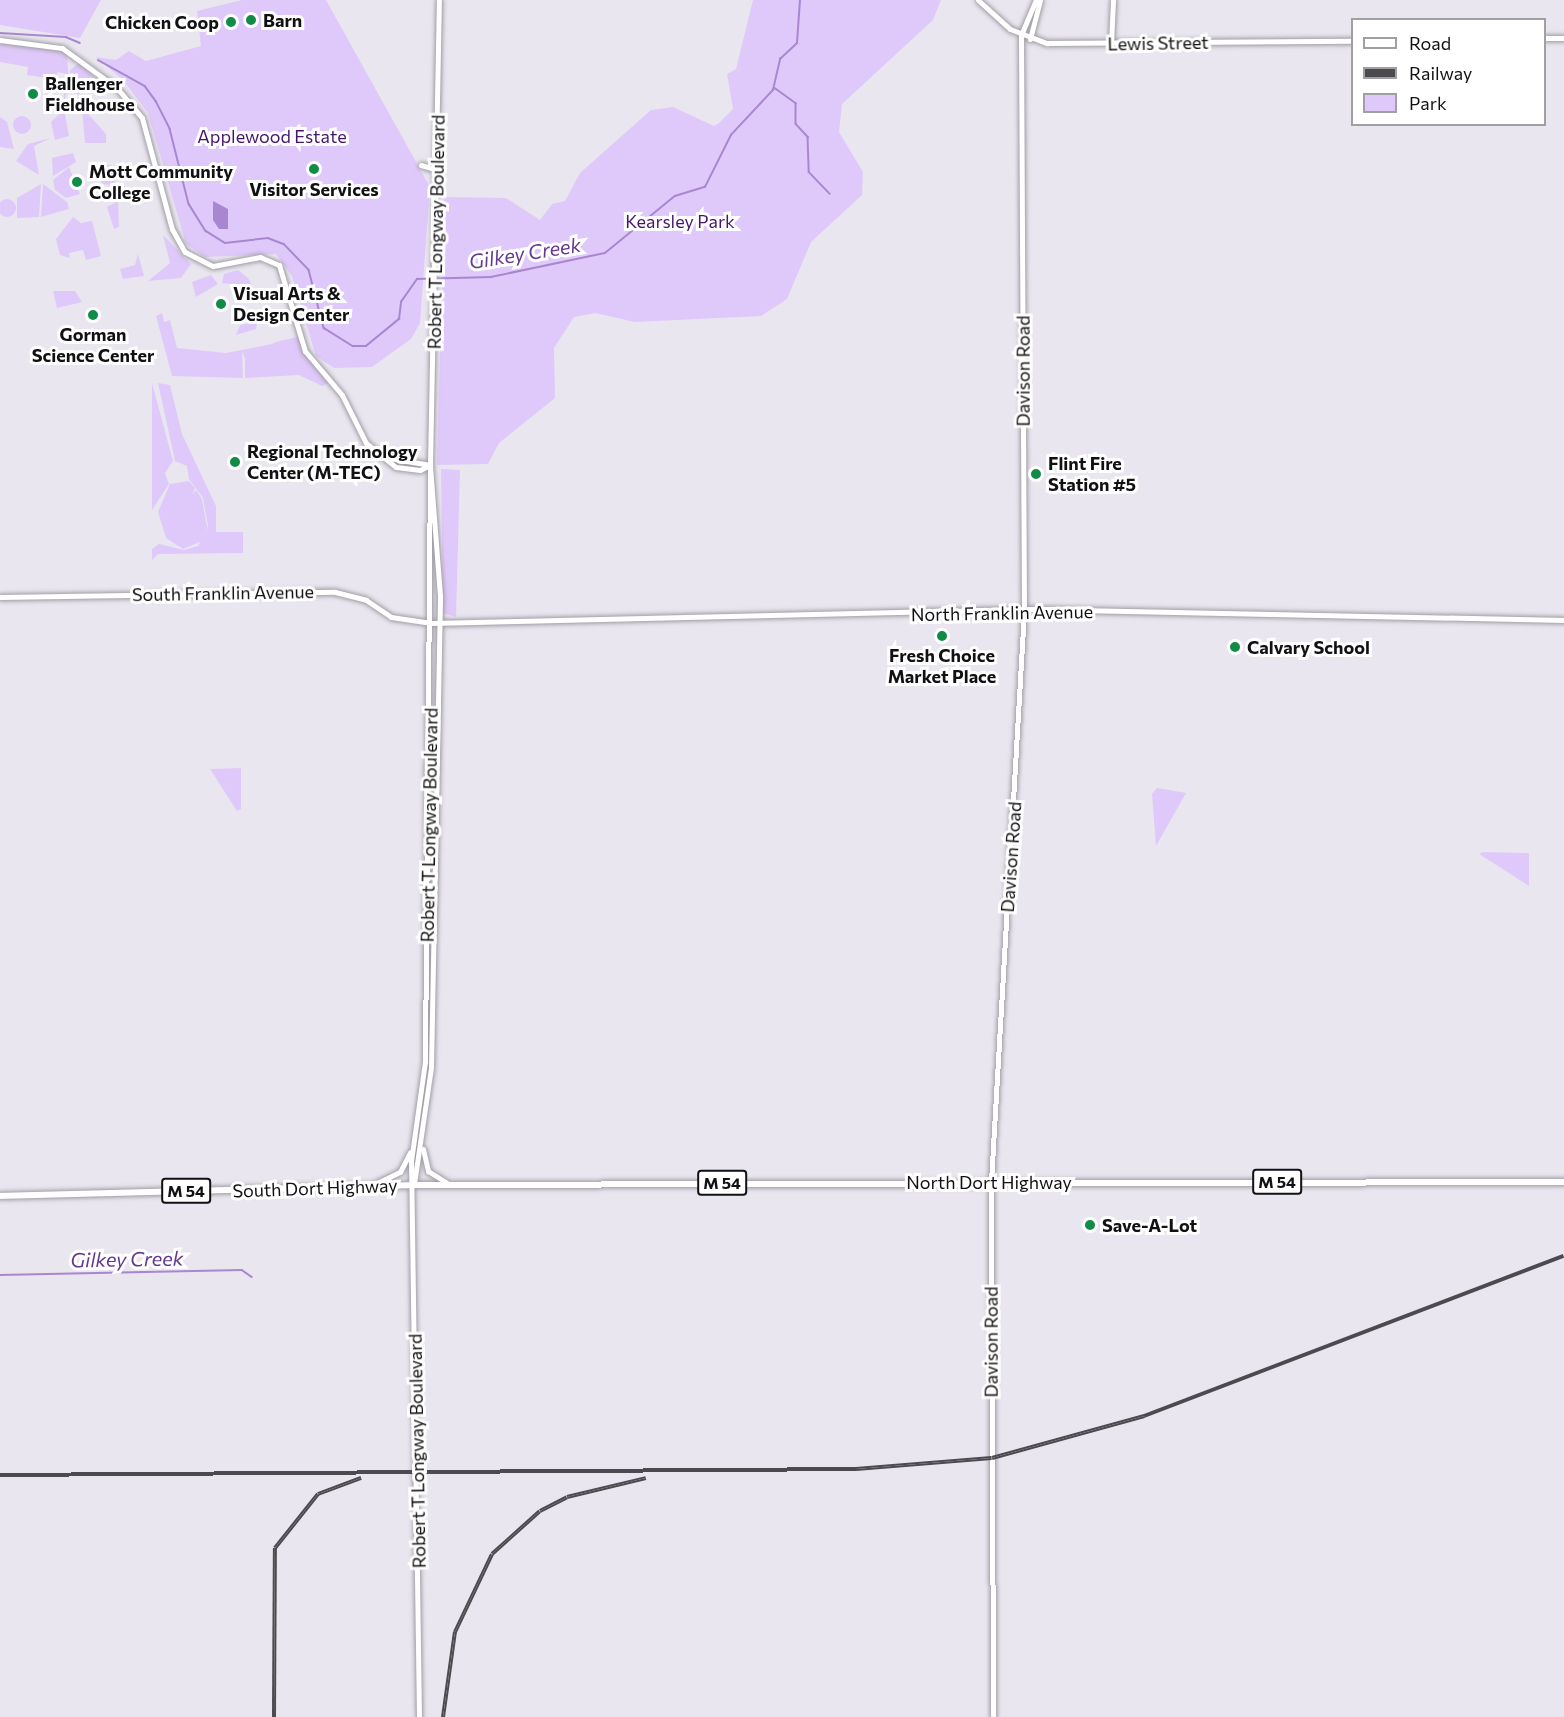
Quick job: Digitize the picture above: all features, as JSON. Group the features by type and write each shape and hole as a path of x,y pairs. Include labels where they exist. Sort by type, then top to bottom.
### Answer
{"main road":[{"name":"North Dort Highway","path":"414,1185 991,1181 1564,1182"},
{"name":"South Dort Highway","path":"0,1196 414,1185"}],"street":[{"name":"Robert T Longway Boulevard","path":"419,1717 412,1148 425,1059 432,623 426,501 430,465 439,161 440,0"},
{"name":"Lewis Street","path":"978,0 1021,35 1030,39 1111,43 1351,41"},
{"path":"1030,39 1038,0"},
{"name":"Davison Road","path":"993,1717 991,1181 1024,611 1021,35 1038,0"},
{"path":"1111,43 1113,0"},
{"path":"1546,38 1564,38"},
{"path":"0,40 45,43 68,51 135,107 180,247 213,266 260,257 279,264 305,351 342,395 366,442 383,457 401,468 430,465"},
{"path":"421,165 431,168 439,161"},
{"name":"Robert T Longway Boulevard","path":"414,1185 431,1053 440,622 430,465"},
{"name":"South Franklin Avenue","path":"0,597 335,592 366,600 391,617 432,623 440,622"},
{"name":"North Franklin Avenue","path":"440,622 1024,611 1564,620"},
{"path":"425,1059 431,1053"},
{"path":"422,1132 426,1167 454,1185"},
{"path":"372,1186 400,1172 412,1148"}],"green space":[{"path":"0,0 101,0 80,38 0,25"},
{"name":"Applewood Estate","path":"242,0 326,0 430,187 420,323 411,339 372,367 334,368 316,356 292,276 276,254 205,257 186,244 148,113 123,80 96,57 116,60 129,51 146,61 201,46 197,11"},
{"name":"Kearsley Park","path":"753,0 941,0 933,20 842,104 839,132 863,172 862,195 811,242 787,299 761,316 635,322 595,313 574,317 554,348 555,398 499,443 488,464 437,465 444,197 506,198 540,220 552,204 565,201 580,173 651,110 673,107 714,126 719,123 733,109 727,74 736,69"},
{"path":"0,44 52,48 67,55 69,83 63,106 66,74 58,72 54,79 27,75 28,67 0,62"},
{"path":"79,63 101,83 86,83 78,95 71,90 70,70"},
{"path":"75,105 82,107 106,134 106,143 85,143 82,109 71,112"},
{"path":"64,109 69,136 55,140 51,122"},
{"path":"18,116 26,116 31,121 29,132 18,134 13,129 13,121"},
{"path":"0,117 7,122 14,149 0,147"},
{"path":"51,138 34,146 39,175 16,161 28,144"},
{"path":"73,153 76,162 53,176 52,158"},
{"path":"108,165 115,168 118,175 115,182 108,185 101,182 98,175 101,168"},
{"path":"69,167 80,194 66,198 55,190 53,180"},
{"path":"41,184 39,217 17,218 17,198"},
{"path":"43,184 67,202 69,209 41,217"},
{"path":"4,200 10,200 15,205 15,211 10,216 4,216 -1,211 -1,205"},
{"path":"118,201 119,227 114,229 107,207"},
{"path":"73,217 81,223 92,221 101,256 86,260 83,250 69,253 70,258 60,255 56,239"},
{"path":"163,235 191,264 181,278 148,281 170,263"},
{"path":"138,254 144,276 123,279 120,269 135,265"},
{"path":"238,270 248,278 253,287 222,283 224,274"},
{"path":"211,275 218,284 196,297 192,282"},
{"path":"53,291 75,291 82,302 57,308"},
{"path":"259,311 256,329 236,335 240,325 250,323 247,314"},
{"path":"162,313 164,322 170,320 177,348 226,353 272,344 294,332 276,342 297,337 328,383 322,386 299,375 245,378 245,359 242,351 243,378 172,376 156,316"},
{"path":"152,383 173,461 165,473 169,484 152,510"},
{"path":"158,383 170,385 182,434 216,506 216,532 243,532 243,553 158,554 152,560 152,549 159,544 184,550 198,546 208,526 203,498 189,479 187,466 175,461"},
{"path":"441,469 460,470 456,617 443,613"},
{"path":"189,481 195,488 192,495 196,490 202,499 207,527 202,541 183,549 166,538 158,512 170,484"},
{"path":"241,768 241,809 237,811 210,769"},
{"path":"1157,788 1186,793 1156,846 1152,794"},
{"path":"1483,852 1529,853 1529,886 1479,854"}],"shaded area":[{"path":"213,201 228,209 228,229 219,229 213,220"}],"waterway":[{"name":"Gilkey Creek","path":"98,60 145,86 156,101 170,129 189,204 206,231 225,243 268,238 284,244 309,270 324,328 353,346 366,346 399,319 401,302 417,279 491,277 605,253 675,196 705,187 731,135 773,90 780,59 797,43 800,0"},
{"name":"Gilkey Creek","path":"0,33 66,37 80,43"},
{"path":"775,88 796,103 796,124 808,137 809,172 830,194"},
{"name":"Gilkey Creek","path":"0,1275 242,1270 252,1277"}],"railway":[{"path":"0,1475 856,1469 992,1458 1144,1416 1564,1256"},
{"path":"274,1717 275,1548 318,1494 361,1478"},
{"path":"443,1717 455,1632 492,1554 540,1511 567,1497 646,1478"}],"place":[{"name":"Barn","path":"251,20"},
{"name":"Chicken Coop","path":"231,22"},
{"name":"Ballenger Fieldhouse","path":"33,94"},
{"name":"Visitor Services","path":"314,169"},
{"name":"Mott Community College","path":"77,182"},
{"name":"Visual Arts & Design Center","path":"221,304"},
{"name":"Gorman Science Center","path":"93,315"},
{"name":"Regional Technology Center (M-TEC)","path":"235,462"},
{"name":"Flint Fire Station #5","path":"1036,474"},
{"name":"Fresh Choice Market Place","path":"942,636"},
{"name":"Calvary School","path":"1235,647"},
{"name":"Save-A-Lot","path":"1090,1225"}]}
